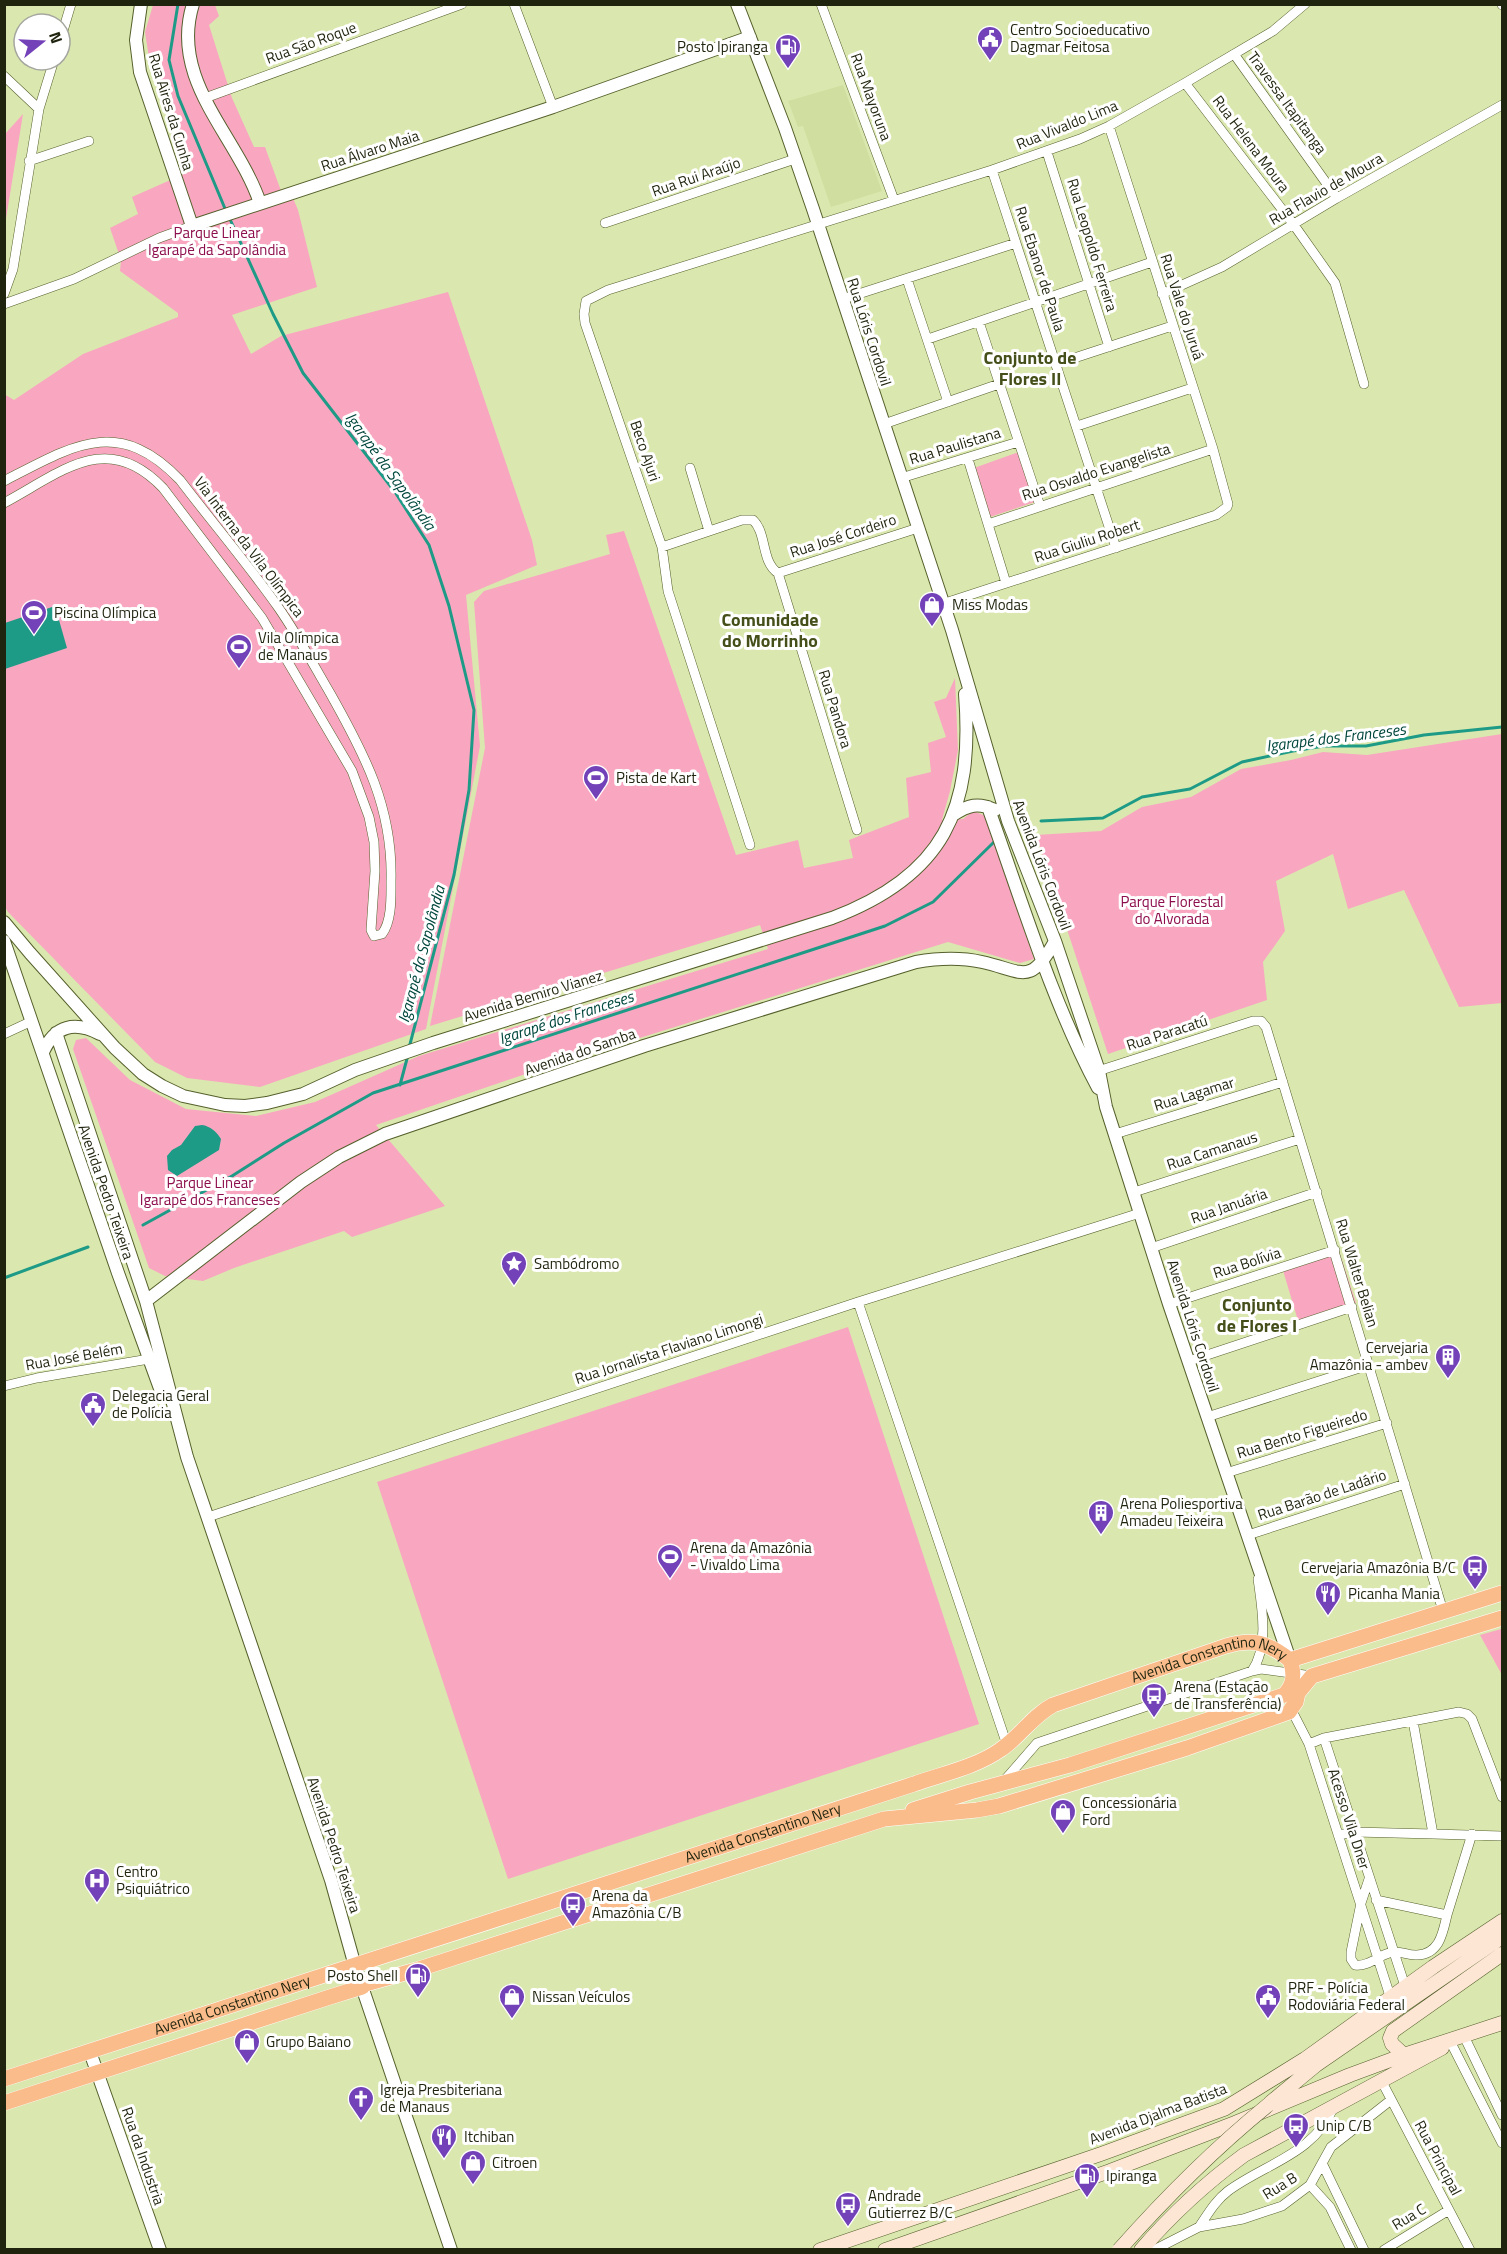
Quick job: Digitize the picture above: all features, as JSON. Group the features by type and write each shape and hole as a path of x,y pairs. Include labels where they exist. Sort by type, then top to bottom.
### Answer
{"highway":[{"name":"Avenida Constantino Nery","path":"4,2079 914,1784 983,1759 1007,1745 1042,1711 1053,1705 1226,1646 1242,1641 1253,1641 1277,1650 1292,1667 1443,1611 1503,1593"},
{"path":"1291,1709 1298,1693 1312,1676 1503,1618"},
{"path":"884,1819 1003,1782 1070,1765 1284,1695 1293,1683 1292,1667"},
{"name":"Avenida Constantino Nery","path":"4,2103 362,1987 362,1985 502,1943 884,1819 999,1806 1187,1748 1289,1712 1291,1709"}],"main road":[{"name":"Avenida Djalma Batista","path":"820,2250 1101,2154 1224,2109 1305,2059 1390,1996 1503,1921"},
{"path":"1119,2250 1159,2204 1233,2134 1316,2065 1503,1937"},
{"path":"1404,2055 1392,2044 1390,2038 1393,2031 1503,1954"},
{"path":"885,2250 1110,2171 1350,2075 1438,2042 1464,2036 1503,2022"},
{"path":"1141,2250 1163,2225 1229,2166 1262,2144 1441,2049 1450,2040"}],"street":[{"name":"Rua Aires da Cunha","path":"141,4 136,40 140,72 192,226"},
{"path":"194,4 188,26 188,54 192,69 205,98 249,175 260,203"},
{"name":"Rua São Roque","path":"205,98 462,4"},
{"path":"514,4 553,107"},
{"name":"Rua Lóris Cordovil","path":"737,4 818,224 963,671"},
{"name":"Rua Mayoruna","path":"821,4 894,200"},
{"name":"Rua Vivaldo Lima","path":"818,224 1047,152 1110,126 1273,31 1305,4"},
{"name":"Rua Álvaro Maia","path":"4,304 74,279 159,238 192,226 553,107 750,37"},
{"name":"Travessa Itapitanga","path":"1234,54 1337,198"},
{"path":"4,294 13,269 29,161 39,109 50,72"},
{"path":"4,76 39,109"},
{"name":"Rua Helena Moura","path":"1185,83 1294,225 1335,284 1364,384"},
{"name":"Rua Flavio de Moura","path":"1162,294 1222,267 1337,198 1503,105"},
{"name":"Rua Vale do Juruá","path":"1110,126 1172,326 1213,448 1226,496"},
{"path":"29,161 89,141"},
{"name":"Rua Leopoldo Ferreira","path":"1047,152 1108,347"},
{"name":"Rua Rui Araújo","path":"605,223 795,159"},
{"name":"Rua Ebanor de Paula","path":"992,170 1116,548"},
{"name":"Beco Ajuri","path":"750,845 668,591 662,547 585,323 584,314 586,301 608,290 818,224"},
{"path":"843,299 1016,243"},
{"path":"928,339 1152,262"},
{"path":"907,279 948,402"},
{"path":"979,322 1040,506"},
{"path":"1056,364 1172,326"},
{"path":"884,424 999,384"},
{"path":"1077,426 1192,388"},
{"name":"Via Interna da Vila Olímpica","path":"4,481 75,447 95,442 128,444 144,450 163,462 180,480 278,607 317,671 367,763 379,791 390,843 391,895 387,924 382,934 377,936 372,933 370,925 375,871 374,842 369,817 352,771 262,618 151,475 136,465 108,458 94,459 71,466 4,502"},
{"name":"Rua Paulistana","path":"901,478 1018,442"},
{"name":"Rua Osvaldo Evangelista","path":"988,524 1213,448"},
{"path":"968,459 1006,583"},
{"path":"690,468 709,531"},
{"name":"Rua Giuliu Robert","path":"942,604 1216,515 1227,507 1226,496"},
{"path":"188,520 202,509"},
{"name":"Rua Pandora","path":"662,547 742,520 753,520 758,526 771,566 778,573 857,830"},
{"name":"Rua José Cordeiro","path":"778,573 918,528"},
{"path":"224,568 239,557"},
{"path":"301,681 317,671"},
{"name":"Avenida Bemiro Vianez","path":"4,922 104,1036 143,1074 162,1086 183,1096 225,1105 245,1106 286,1100 373,1064 433,1043 858,908 892,889 921,864 947,831 953,815 967,760 963,671"},
{"name":"Avenida Lóris Cordovil","path":"963,671 1008,821 1055,941 1094,1073 1169,1304 1292,1667"},
{"path":"352,771 367,763"},
{"path":"953,815 967,806 988,807 1008,821"},
{"name":"Avenida Lóris Cordovil","path":"988,807 1044,961 1094,1073"},
{"name":"Avenida Pedro Teixeira","path":"4,941 117,1273 178,1440 185,1450"},
{"path":"1044,961 1055,941"},
{"name":"Avenida do Samba","path":"146,1301 301,1182 339,1156 385,1134 655,1043 916,962 959,959 985,963 1020,973 1029,971 1044,961"},
{"path":"4,1034 32,1021"},
{"name":"Rua Paracatú","path":"1094,1073 1253,1021"},
{"name":"Rua Walter Belian","path":"1253,1021 1261,1021 1266,1027 1443,1611"},
{"name":"Avenida Bemiro Vianez","path":"56,1033 62,1029 82,1027 104,1036"},
{"path":"43,1052 56,1033"},
{"name":"Avenida Pedro Teixeira","path":"56,1033 140,1281 185,1450 331,1880 355,1966 451,2250"},
{"name":"Rua Lagamar","path":"1115,1134 1283,1082"},
{"name":"Rua Camanaus","path":"1134,1192 1300,1139"},
{"name":"Rua Januária","path":"1151,1248 1317,1192"},
{"name":"Rua Jornalista Flaviano Limongi","path":"208,1517 858,1302 1140,1213"},
{"name":"Rua Bolívia","path":"1169,1304 1335,1250"},
{"path":"117,1273 130,1280 140,1281"},
{"path":"858,1302 1007,1745"},
{"path":"1189,1361 1352,1307"},
{"name":"Rua José Belém","path":"4,1386 37,1378 149,1359"},
{"path":"1208,1417 1369,1365"},
{"name":"Rua Bento Figueiredo","path":"1226,1473 1387,1423"},
{"name":"Rua Barão de Ladário","path":"1248,1535 1405,1484"},
{"name":"Avenida Lóris Cordovil","path":"1252,1671 1259,1658 1262,1644 1262,1612 1255,1557"},
{"path":"1003,1782 1036,1743 1252,1671 1292,1667 1312,1676"},
{"name":"Acesso Vila Dner","path":"1291,1709 1309,1744 1390,1996"},
{"path":"1309,1744 1324,1738 1459,1712 1467,1714 1472,1719 1503,1797"},
{"path":"1413,1721 1433,1834"},
{"name":"Acesso Vila Dner","path":"1324,1738 1405,1986"},
{"path":"1338,1835 1355,1832"},
{"name":"Acesso Vila Dner","path":"1355,1832 1472,1833 1503,1836"},
{"name":"Acesso Vila Dner","path":"1369,1879 1360,1904 1351,1959 1355,1965 1361,1966 1393,1952 1416,1956 1434,1949 1441,1941 1472,1833"},
{"path":"1376,1899 1447,1914"},
{"path":"1464,2036 1503,2115"},
{"path":"1450,2040 1503,2144"},
{"name":"Rua da Industria","path":"90,2052 160,2250"},
{"path":"1462,2065 1475,2060"},
{"name":"Rua Principal","path":"1380,2080 1470,2250"},
{"name":"Rua B","path":"1154,2250 1199,2228 1263,2214 1282,2206 1310,2185 1331,2147 1339,2139 1391,2100"},
{"path":"1199,2228 1213,2204 1228,2192 1284,2160 1318,2133 1328,2122 1334,2106"},
{"path":"1322,2163 1364,2250"},
{"path":"1310,2185 1330,2207 1351,2250"},
{"name":"Rua C","path":"1384,2250 1449,2210"}],"shaded area":[{"path":"843,85 882,191 831,207 803,126 798,127 788,101"}],"green space":[{"name":"Vila Olímpica de Manaus","path":"153,5 215,5 219,16 209,25 232,98 254,147 265,147 284,199 292,196 298,210 317,287 232,315 251,354 281,336 448,292 532,540 537,565 466,595 480,746 426,1029 260,1087 187,1078 155,1062 8,912 4,905 4,394 14,400 83,354 178,317 178,313 120,271 121,260 110,228 138,214 132,197 193,170 151,71 145,32"},
{"path":"23,114 5,225 5,134"},
{"path":"1019,452 1035,502 990,517 974,468"},
{"name":"Parque Linear Igarapé dos Franceses","path":"624,531 736,855 798,840 804,868 853,858 849,840 909,817 906,778 931,772 928,743 946,737 934,702 946,698 955,678 958,750 942,820 963,819 973,811 986,816 1034,959 1020,963 948,942 540,1069 376,1125 445,1206 352,1237 344,1231 234,1268 203,1281 165,1276 149,1268 73,1049 76,1040 86,1038 130,1080 186,1109 256,1116 315,1102 419,1056 768,949 760,925 430,1026 485,748 474,602 484,591 610,554 606,535"},
{"name":"Parque Florestal do Alvorada","path":"1502,734 1502,1003 1459,1007 1404,890 1348,909 1333,854 1276,881 1285,931 1263,962 1267,1000 1108,1054 1036,835 1101,831 1142,807 1191,797 1241,769 1323,752 1367,755"},
{"path":"1338,1248 1356,1303 1299,1324 1282,1267"},
{"name":"Arena da Amazônia - Vivaldo Lima","path":"848,1327 979,1724 508,1879 377,1482"},
{"path":"1501,1629 1502,1632 1502,1675 1480,1635"}],"water":[{"name":"Piscina Olímpica","path":"55,606 67,648 5,669 5,623"},
{"path":"202,1125 210,1128 219,1136 221,1139 219,1150 177,1176 168,1170 167,1156 181,1145 195,1126"}],"waterway":[{"name":"Igarapé da Sapolândia","path":"178,4 169,60 178,96 226,211"},
{"name":"Igarapé da Sapolândia","path":"229,217 273,314 303,373 395,492 429,545 449,606 474,710 469,790 454,875 409,1048"},
{"name":"Igarapé dos Franceses","path":"1041,821 1103,818 1142,797 1190,789 1242,762 1293,751 1324,746 1366,746 1424,735 1502,727"},
{"name":"Igarapé dos Franceses","path":"143,1225 232,1176 284,1143 373,1093 885,926 933,902 994,842"},
{"name":"Igarapé da Sapolândia","path":"400,1085 408,1055"},
{"name":"Igarapé dos Franceses","path":"4,1278 88,1247"}],"place":[{"name":"Centro Socioeducativo Dagmar Feitosa","path":"990,62"},
{"name":"Posto Ipiranga","path":"788,70"},
{"name":"Miss Modas","path":"932,628"},
{"name":"Piscina Olímpica","path":"34,636"},
{"name":"Vila Olímpica de Manaus","path":"239,670"},
{"name":"Pista de Kart","path":"596,801"},
{"name":"Sambódromo","path":"514,1287"},
{"name":"Cervejaria Amazônia - ambev","path":"1448,1380"},
{"name":"Delegacia Geral de Polícia","path":"93,1428"},
{"name":"Arena Poliesportiva Amadeu Teixeira","path":"1101,1536"},
{"name":"Arena da Amazônia - Vivaldo Lima","path":"670,1580"},
{"name":"Cervejaria Amazônia B/C","path":"1475,1591"},
{"name":"Picanha Mania","path":"1328,1617"},
{"name":"Arena (Estação de Transferência)","path":"1154,1719"},
{"name":"Concessionária Ford","path":"1063,1835"},
{"name":"Centro Psiquiátrico","path":"97,1904"},
{"name":"Arena da Amazônia C/B","path":"573,1928"},
{"name":"Posto Shell","path":"418,1999"},
{"name":"Nissan Veículos","path":"512,2020"},
{"name":"PRF - Polícia Rodoviária Federal","path":"1268,2020"},
{"name":"Grupo Baiano","path":"247,2065"},
{"name":"Igreja Presbiteriana de Manaus","path":"361,2122"},
{"name":"Unip C/B","path":"1296,2149"},
{"name":"Itchiban","path":"444,2160"},
{"name":"Citroen","path":"473,2186"},
{"name":"Ipiranga","path":"1087,2199"},
{"name":"Andrade Gutierrez B/C","path":"848,2228"}],"district":[{"name":"Conjunto de Flores II","path":"1030,368"},
{"name":"Comunidade do Morrinho","path":"770,630"},
{"name":"Conjunto de Flores I","path":"1257,1315"}],"park label":[{"name":"Parque Linear Igarapé da Sapolândia","path":"217,242"}]}
